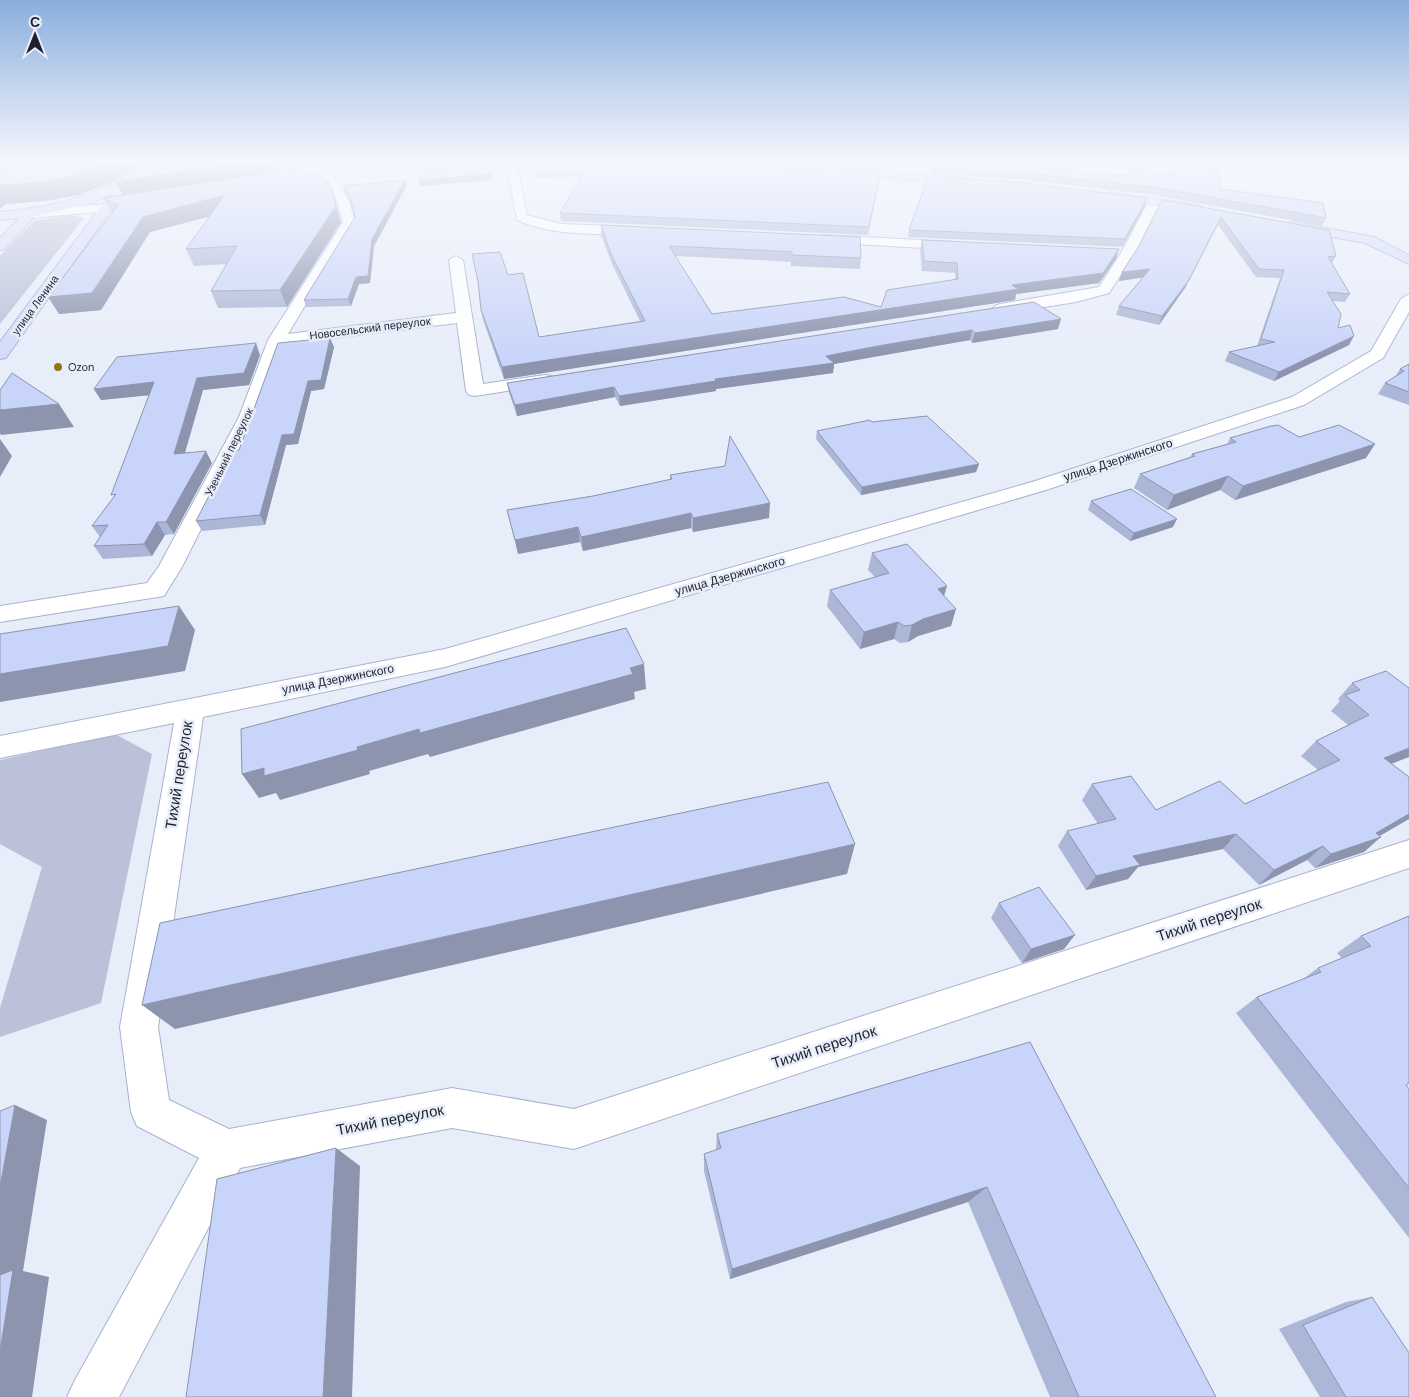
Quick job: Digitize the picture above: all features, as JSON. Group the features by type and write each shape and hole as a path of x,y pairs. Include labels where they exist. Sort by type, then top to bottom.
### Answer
{"main road":[{"path":"0,246 17,228"},
{"name":"улица Ленина","path":"0,354 91,228"},
{"path":"1305,228 1369,240 1409,260"}],"street":[{"name":"Узенький переулок","path":"0,614 155,590 170,567 248,417 276,340 345,228"},
{"path":"583,228 652,231"},
{"path":"987,311 1076,297 1104,290 1128,254 1141,228"},
{"path":"811,239 969,246"},
{"path":"1108,253 1128,254"},
{"path":"456,260 475,391 563,377"},
{"name":"улица Дзержинского","path":"0,746 445,658 1040,486 1298,401 1377,354 1409,299"},
{"name":"Новосельский переулок","path":"276,340 464,317"},
{"name":"Тихий переулок","path":"190,709 139,1027 152,1112 228,1150 452,1108 574,1130 1409,854"},
{"path":"92,1397 228,1150"}],"shaded area":[{"path":"27,228 76,228 0,324 0,256"},
{"path":"115,734 152,754 101,1003 0,1037 0,1008 42,867 0,844 0,760"}],"building":[{"path":"100,228 135,228 92,293 48,297"},
{"path":"201,228 321,228 280,290 211,291 237,246 186,249"},
{"path":"348,228 378,228 372,239 368,276 356,277 348,299 304,300"},
{"path":"602,228 670,228 860,237 861,258 792,255 792,252 778,251 669,246 712,314 844,297 881,307 887,290 958,279 957,263 924,261 922,240 1119,249 1103,273 1012,285 1018,289 502,367 481,310 478,281 472,254 500,252 508,275 523,273 539,337 645,321 611,254"},
{"path":"910,228 1131,228 1125,239 909,230"},
{"path":"1148,228 1215,228 1189,280 1162,316 1119,306 1150,269 1122,272"},
{"path":"1229,228 1319,228 1329,230 1336,256 1328,257 1350,294 1327,292 1341,314 1338,328 1350,325 1354,336 1279,372 1229,352 1275,342 1261,339 1284,270 1259,269"},
{"path":"1034,302 1061,319 975,333 972,330 878,346 826,356 834,363 715,379 716,381 619,396 614,387 515,405 507,383"},
{"path":"330,338 321,380 308,381 294,434 282,435 260,515 196,521 232,451 239,450 278,343"},
{"path":"256,343 244,373 197,378 174,454 206,451 166,522 157,522 144,544 94,546 108,525 92,526 116,494 111,495 154,382 94,389 117,357"},
{"path":"1409,364 1409,392 1385,383 1404,371 1400,369"},
{"path":"12,373 59,404 0,410 0,390"},
{"path":"927,416 979,464 862,487 817,431 870,420 872,422"},
{"path":"1278,425 1299,437 1339,425 1375,444 1243,486 1228,476 1174,495 1140,474 1195,456 1192,454 1236,442 1230,438"},
{"path":"730,436 770,503 693,518 691,513 581,537 578,527 515,540 507,510 593,496 672,479 670,475 725,466"},
{"path":"1131,489 1177,519 1134,533 1091,501"},
{"path":"907,544 947,586 938,589 956,609 923,619 912,625 904,626 898,622 864,632 830,590 889,573 872,553"},
{"path":"179,606 168,646 0,674 0,634"},
{"path":"626,628 644,664 630,668 633,674 420,733 419,729 357,747 358,750 264,776 264,768 242,774 241,729"},
{"path":"1386,671 1409,688 1409,748 1384,758 1409,777 1409,814 1376,833 1381,837 1331,854 1323,846 1274,870 1236,834 1133,856 1140,865 1096,876 1067,831 1116,819 1092,784 1131,776 1156,810 1220,781 1245,804 1340,760 1316,741 1369,715 1345,695 1360,690 1352,683"},
{"path":"828,782 855,844 142,1005 160,923"},
{"path":"1039,887 1075,935 1031,949 999,903"},
{"path":"1409,916 1409,1083 1406,1085 1409,1089 1409,1188 1257,997 1321,972 1318,968 1371,946 1361,936"},
{"path":"1030,1042 1216,1397 1079,1397 987,1187 732,1269 704,1154 721,1148 717,1134"},
{"path":"15,1105 0,1187 0,1111"},
{"path":"336,1148 323,1397 186,1397 217,1179"},
{"path":"13,1270 0,1351 0,1275"},
{"path":"1372,1297 1409,1353 1409,1397 1346,1397 1303,1325"}],"place":[{"name":"Ozon","path":"58,367"}]}
